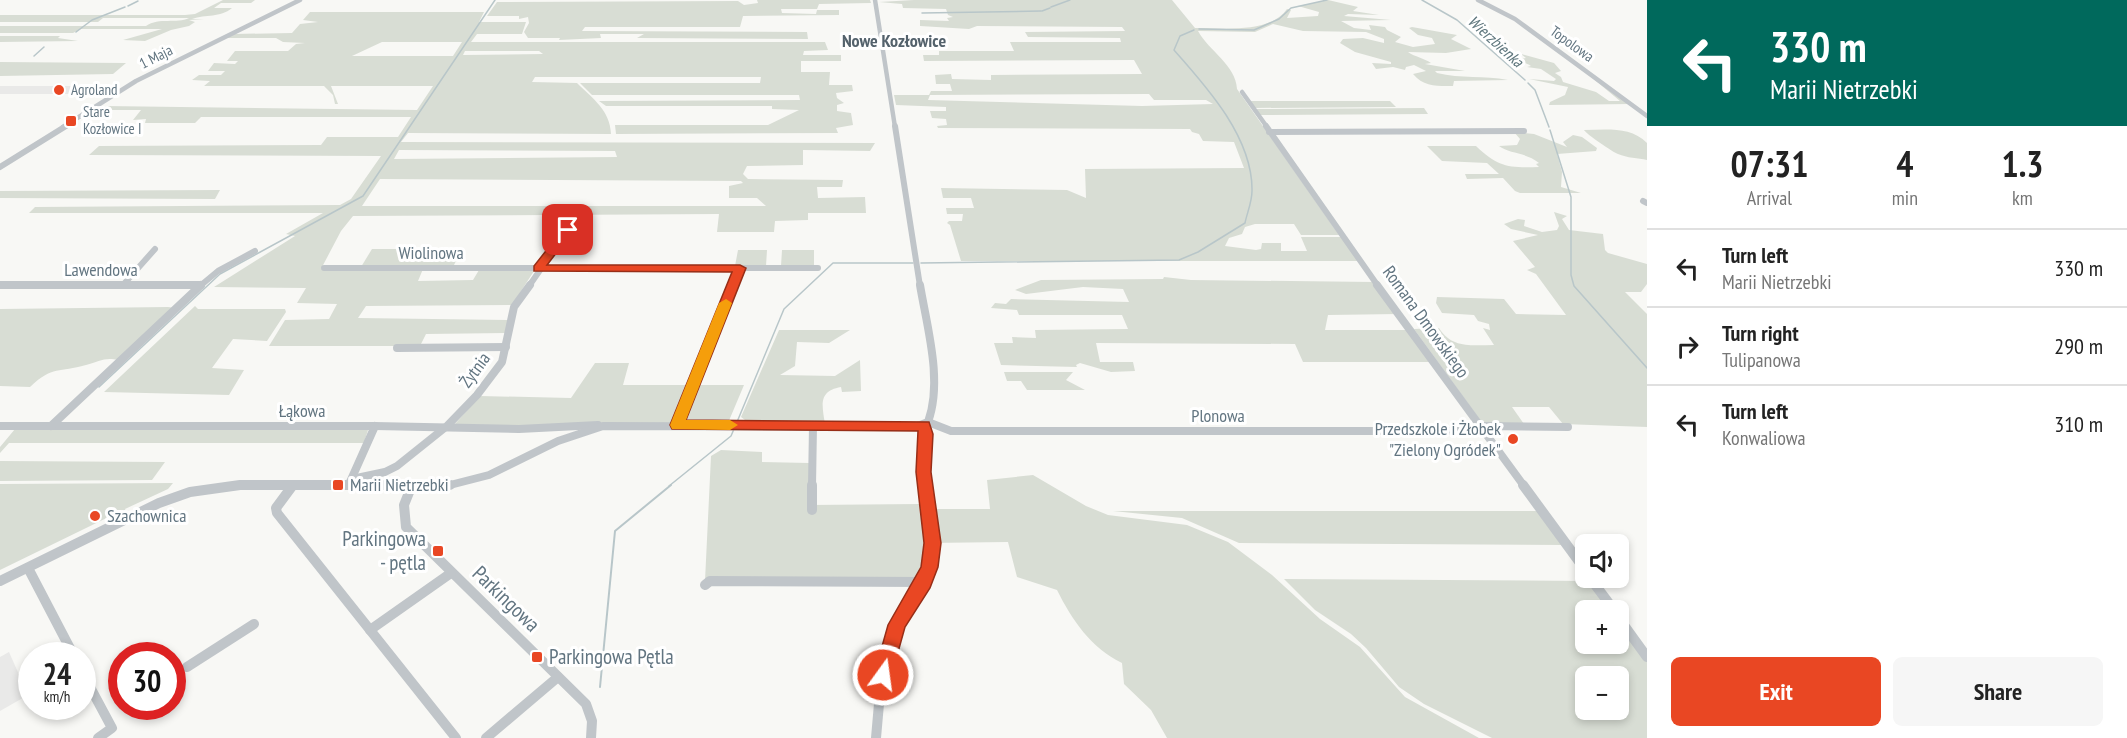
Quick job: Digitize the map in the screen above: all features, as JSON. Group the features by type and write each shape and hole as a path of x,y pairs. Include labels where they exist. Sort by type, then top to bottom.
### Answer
{"street":[{"name":"1 Maja","path":"0,167 136,81 300,0"},
{"path":"875,0 932,360 934,406 926,424 924,472 932,543 930,567 924,582 897,625 889,649 877,713 876,738"},
{"name":"Topolowa","path":"1478,0 1525,26 1645,113"},
{"name":"Romana Dmowskiego","path":"1242,92 1338,226 1349,246 1575,556"},
{"path":"1269,132 1524,130"},
{"name":"Żytnia","path":"351,482 397,466 447,426 491,378 502,362 511,313 538,268 568,230"},
{"path":"123,285 155,249"},
{"path":"51,426 201,285 218,271 255,251"},
{"name":"Wiolinowa","path":"324,268 818,268"},
{"path":"677,425 740,268"},
{"name":"Lawendowa","path":"0,285 201,285"},
{"path":"397,348 506,347"},
{"name":"Łąkowa","path":"0,426 447,426 519,429 578,424 603,426"},
{"path":"0,581 159,504 190,492 219,486 351,482 450,485 469,482 489,475 558,441 603,426 926,424"},
{"name":"Plonowa","path":"926,424 951,431 1568,427"},
{"path":"351,482 375,426"},
{"path":"812,510 813,426"},
{"path":"293,485 276,508 277,513 456,738"},
{"name":"Parkingowa","path":"412,485 404,505 406,527 586,704 592,721 591,738"},
{"path":"28,568 67,642"},
{"path":"370,630 451,573"},
{"path":"705,585 710,581 924,582"},
{"path":"187,667 254,624"},
{"path":"1629,632 1647,657"},
{"path":"486,738 558,677"},
{"path":"96,698 112,728 98,738"}],"shaded area":[{"path":"223,0 255,0 251,3 221,3 214,8 232,8 218,15 192,19 204,19 189,20 195,22 145,41 123,40 162,29 81,29 73,33 0,33 0,26 146,26 151,23 189,18 103,18 98,22 0,22 0,15 185,15 195,14"},
{"path":"757,0 870,0 871,3 819,4 817,9 781,9 782,13 816,14 817,10 839,10 839,15 743,16 740,27 585,27 582,31 807,32 808,39 637,38 644,34 600,34 601,38 559,40 560,38 528,38 524,32 529,23 528,17 519,19 519,16 487,16 497,2 738,1 744,5 758,3"},
{"path":"1172,0 1195,28 1232,29 1269,23 1287,9 1291,10 1287,18 1318,16 1319,12 1298,6 1328,0 1358,7 1353,11 1379,15 1348,14 1344,16 1391,20 1341,21 1354,28 1371,30 1369,25 1385,27 1401,37 1395,42 1413,47 1435,44 1432,38 1418,35 1409,28 1412,27 1457,35 1451,39 1471,49 1446,53 1408,52 1431,63 1425,64 1465,71 1435,71 1437,73 1508,80 1454,81 1453,86 1436,86 1426,84 1417,78 1413,74 1426,71 1414,65 1406,67 1405,70 1393,67 1376,69 1372,63 1391,64 1391,62 1355,52 1340,43 1343,39 1363,38 1384,43 1384,39 1366,32 1303,31 1273,24 1255,32 1198,31 1227,65 1237,89 1339,235 1301,235 1294,224 1255,224 1245,227 1242,234 1229,238 1225,246 1256,250 1261,249 1262,243 1281,243 1281,251 1307,251 1301,237 1341,237 1358,261 961,261 950,225 947,223 962,221 963,214 947,214 946,208 974,208 971,198 943,198 941,188 1067,190 1086,198 1085,169 1244,168 1234,142 1203,141 1199,134 1190,129 938,128 937,126 947,125 946,119 932,118 930,111 946,111 946,107 896,105 894,95 929,95 931,91 952,91 950,84 936,84 935,75 951,74 952,79 991,80 991,75 1142,74 1134,60 924,61 923,55 939,55 939,51 1014,51 1010,42 1121,42 1120,38 1028,37 1025,32 1125,31 1122,27 977,26 969,29 920,26 920,20 949,21 947,18 953,17 948,15 946,9 903,8 902,4 879,2","holes":["1149,94 1154,100 1206,100 1213,104 1142,106 928,100 930,95"]},
{"path":"310,12 484,12 479,22 526,22 522,34 477,34 471,42 825,42 828,50 804,51 803,55 841,55 841,61 801,61 801,72 830,72 829,85 852,85 853,91 836,93 837,98 844,103 837,105 837,111 851,113 853,125 836,128 838,133 616,134 615,125 768,125 799,110 772,109 772,106 606,106 599,101 800,100 799,95 592,95 580,83 760,83 761,77 535,77 532,82 577,83 595,100 608,118 611,134 408,133 401,142 875,143 870,151 803,150 803,165 747,166 743,174 748,179 843,180 842,187 817,187 818,198 865,197 866,213 808,213 808,220 775,221 774,232 717,232 719,214 353,216 341,231 321,269 423,269 418,281 473,280 479,270 534,271 512,305 366,306 358,318 508,320 506,333 426,334 420,346 269,346 285,320 329,319 337,304 297,303 306,288 214,287 295,236 286,234 323,213 29,213 35,207 340,205 351,199 381,156 89,155 99,146 321,145 327,137 398,137 411,117 201,117 195,123 145,123 146,119 133,120 141,110 94,110 105,106 417,110 433,86 331,86 338,104 335,104 333,95 324,86 204,86 210,81 192,80 199,75 221,75 225,71 208,71 214,63 235,64 238,61 227,61 235,51 288,51 296,44 305,43 283,42 276,38 226,38 234,34 292,33 300,24 318,22 303,20","holes":["382,42 462,42 453,56 352,56","465,51 539,51 543,54 463,55","399,150 615,151 617,157 394,159","380,179 741,181 743,183 729,186 729,198 757,198 766,206 362,206"]},
{"path":"0,36 60,36 58,38 78,41 0,42"},
{"path":"1521,54 1554,63 1561,71 1555,73 1561,77 1563,82 1596,92 1609,101 1620,101 1584,71 1630,104 1549,105 1550,102 1565,95 1568,87 1529,79 1554,81 1556,79 1541,69 1527,67 1531,66 1525,63 1515,65 1509,61 1526,58"},
{"path":"0,62 126,63 113,74 0,76"},
{"path":"0,86 82,86 71,94 0,94"},
{"path":"1249,101 1390,101 1396,107 1254,108"},
{"path":"1424,108 1428,114 1258,115 1256,109"},
{"path":"1584,130 1617,130 1633,134 1647,143 1647,160 1615,153"},
{"path":"1514,132 1534,134 1567,147 1563,142 1573,135 1582,137 1597,148 1596,151 1557,154 1562,172 1561,187 1581,193 1520,193 1515,191 1503,178 1467,179 1465,174 1499,174 1487,163 1442,161 1427,146 1476,146 1504,165 1539,167 1536,164 1539,163 1534,159 1499,146 1517,145 1520,139"},
{"path":"220,190 215,199 0,198 0,191"},
{"path":"1554,212 1567,216 1562,219 1569,230 1603,234 1605,250 1608,253 1647,264 1647,284 1641,292 1625,292 1647,314 1647,427 1563,424 1549,407 1512,407 1524,424 1483,424 1414,329 1439,328 1444,335 1456,343 1494,345 1483,328 1490,330 1489,324 1478,321 1474,315 1442,313 1436,303 1437,297 1504,299 1516,314 1566,315 1536,274 1527,270 1535,267 1513,241 1538,235 1511,229 1504,224 1518,219 1525,220 1524,226 1542,232 1557,230 1559,226"},
{"path":"372,249 462,249 453,267 361,267"},
{"path":"738,250 767,250 766,266 735,266"},
{"path":"782,250 814,250 814,265 781,266"},
{"path":"1164,277 1191,280 1374,282 1398,314 1328,315 1325,330 1410,330 1433,362 1303,362 1295,344 1096,343 1100,362 1133,362 1135,371 1111,372 1080,363 1076,365 1077,367 1001,365 994,343 1013,343 1012,337 1036,338 1035,330 1128,329 1122,315 1019,315 1017,310 991,308 995,303 1006,304 1011,299 1129,302 1123,289 1083,287 1026,294 1015,290 1041,280 1163,279"},
{"path":"195,306 198,309 285,309 286,312 267,341 233,339 212,368 244,370 229,395 104,392"},
{"path":"176,308 118,360 105,359 51,372 30,387 0,386 0,309"},
{"path":"779,330 850,330 829,343 797,342 795,366 780,375 835,376 860,360 861,391 842,392 841,387 828,392 823,400 825,424 749,423 741,417"},
{"path":"595,363 629,363 623,385 744,385 728,423 543,427 455,424 480,396 571,398"},
{"path":"1004,372 1073,372 1066,380 1085,390 1027,390 1021,381 1007,381"},
{"path":"365,427 368,430 364,443 9,443 0,453 0,447 15,429"},
{"path":"721,450 762,452 762,462 809,463 809,505 919,504 924,509 990,509 987,480 1033,475 1086,506 1108,515 1187,525 1228,542 1272,575 1320,619 1360,647 1405,697 1479,738 1167,738 1151,710 1124,684 1122,663 1092,641 1069,612 1057,590 1017,577 1008,542 928,543 921,580 705,581 711,456"},
{"path":"0,461 165,462 152,480 0,481"},
{"path":"173,483 168,489 125,509 128,516 124,514 118,517 124,513 123,510 0,570 0,484"},
{"path":"1113,511 1540,511 1564,545 1239,543 1182,518"},
{"path":"1284,579 1575,581 1575,588 1594,588 1603,600 1575,600 1575,654 1629,654 1629,635 1647,660 1647,738 1492,738 1424,704 1399,687 1351,634 1315,610"},
{"path":"9,652 18,672 18,701 0,711 0,657"}],"waterway":[{"path":"99,387 220,274 363,196 495,0"},
{"path":"1051,7 1070,0"},
{"path":"1199,29 1254,30 1279,19 1291,8 1327,0"},
{"name":"Wierzbienka","path":"1422,0 1457,20 1525,80"},
{"path":"128,6 138,1"},
{"path":"76,32 92,20 125,7"},
{"path":"1042,11 1050,8"},
{"path":"922,13 1041,11"},
{"path":"921,263 1179,260 1198,252 1245,223 1252,191 1245,152 1226,114 1174,50 1180,36 1194,30"},
{"path":"34,56 44,47"},
{"name":"Wierzbienka","path":"1528,83 1535,90 1549,127"},
{"name":"Wierzbienka","path":"1550,130 1571,197 1571,275 1574,286 1647,368"},
{"path":"737,422 784,309 833,263 913,263"},
{"path":"669,486 731,436 734,429"},
{"path":"600,687 615,531 671,485"}],"slow traffic":[{"path":"726,303 677,425 730,425"}],"place":[{"name":"Agroland","path":"59,90"},
{"name":"Stare Kozłowice I","path":"71,121"},
{"name":"Przedszkole i Żłobek \"Zielony Ogródek\"","path":"1513,439"},
{"name":"Marii Nietrzebki","path":"338,485"},
{"name":"Szachownica","path":"95,516"},
{"name":"Parkingowa - pętla","path":"438,551"},
{"name":"Parkingowa Pętla","path":"537,657"}],"district":[{"name":"Nowe Kozłowice","path":"894,41"}],"route":[{"path":"568,230 538,268 740,268 677,425 923,426 926,434 924,472 932,543 930,567 924,582 897,625 883,675"}]}
